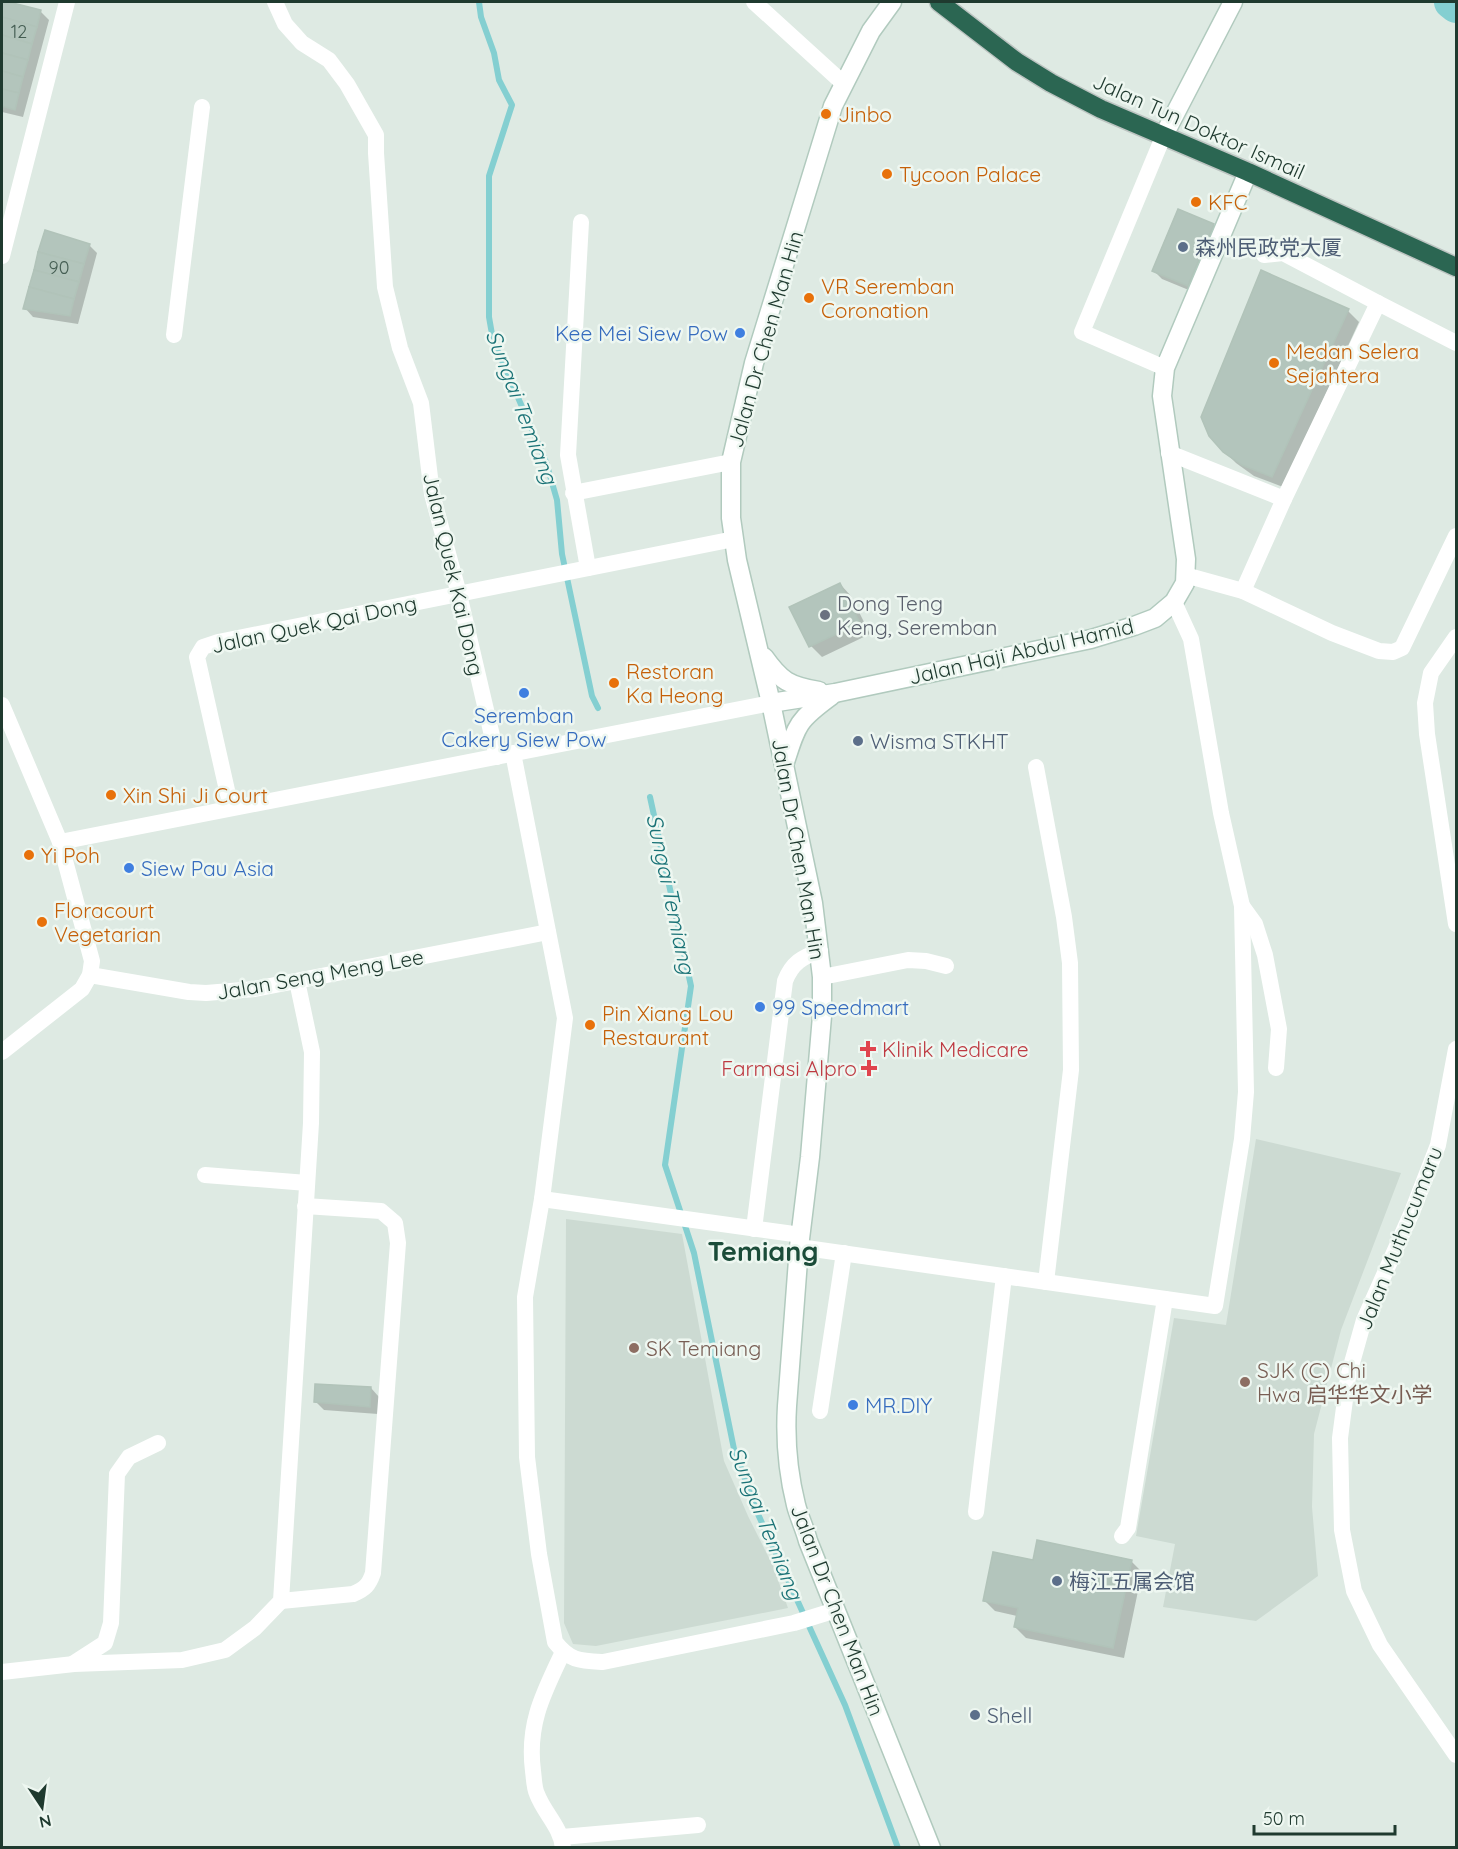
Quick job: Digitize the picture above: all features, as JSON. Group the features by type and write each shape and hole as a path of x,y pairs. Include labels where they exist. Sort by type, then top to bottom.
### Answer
{"highway":[{"name":"Jalan Tun Doktor Ismail","path":"939,2 1017,62 1101,109 1248,172 1456,267"}],"street":[{"path":"2,256 67,2"},
{"name":"Jalan Quek Kai Dong","path":"275,2 285,24 302,43 328,60 347,84 376,135 385,287 400,348 421,403 432,494 505,755 548,932 565,1018 542,1199 525,1297 527,1457 539,1554 555,1642 563,1652"},
{"path":"754,2 844,84"},
{"name":"Jalan Dr Chen Man Hin","path":"892,2 871,31 833,106 756,354 731,462 731,518 813,903 822,977 822,1016 800,1241 786,1426 790,1473 796,1506 828,1612 931,1848"},
{"path":"1165,368 1082,332 1163,137 1233,2"},
{"path":"174,335 202,107"},
{"path":"542,1199 754,1228 844,1253 1215,1306 1242,1139 1246,1092 1242,906 1221,813 1191,639 1174,602 1185,583 1186,559 1162,396 1165,368 1248,172"},
{"path":"581,222 568,455 583,569"},
{"path":"1264,255 1283,253 1456,343"},
{"path":"1242,591 1378,303"},
{"path":"1169,453 1284,499"},
{"path":"573,493 731,462"},
{"path":"1185,575 1242,591 1332,633 1379,651 1393,652 1402,648 1456,536"},
{"name":"Jalan Quek Qai Dong","path":"231,808 197,657 203,647 218,642 734,539"},
{"name":"Jalan Haji Abdul Hamid","path":"771,703 835,693 1091,639 1155,618 1174,602"},
{"path":"1456,638 1431,673 1425,703 1427,734 1456,924"},
{"path":"759,650 775,673 785,682 798,687 835,693"},
{"path":"784,764 800,722 809,712 835,693"},
{"path":"60,842 771,703"},
{"path":"2,705 60,842 92,961 90,975 82,989 2,1052"},
{"path":"1036,767 1070,963 1071,1070 1046,1282"},
{"path":"1242,906 1255,924 1265,955 1279,1029 1276,1068"},
{"name":"Jalan Seng Meng Lee","path":"90,975 206,993 255,989 548,932"},
{"path":"754,1228 785,981 789,970 797,960 820,951"},
{"path":"822,977 908,960 926,961 946,966"},
{"path":"2,1672 74,1664 182,1660 225,1650 255,1628 281,1601 311,1123 312,1052 297,981"},
{"name":"Jalan Muthucumaru","path":"1456,1049 1438,1145 1412,1212 1364,1320 1348,1377 1340,1438 1342,1530 1354,1591 1380,1645 1456,1755"},
{"path":"205,1175 307,1183"},
{"path":"281,1601 353,1594 363,1590 370,1583 373,1573 398,1243 395,1223 381,1211 305,1206"},
{"path":"820,1411 844,1253"},
{"path":"976,1512 1004,1276"},
{"path":"1122,1536 1128,1528 1165,1299"},
{"path":"74,1664 105,1643 111,1623 117,1474 129,1457 158,1443"},
{"path":"698,1825 562,1842 536,1793 531,1757 533,1724 563,1652 576,1661 603,1662 794,1623 828,1612"}],"shaded area":[{"name":"SJK (C) Chi Hwa 启华华文小学","path":"1256,1139 1401,1173 1341,1330 1314,1434 1312,1507 1318,1576 1256,1621 1163,1607 1175,1544 1136,1536 1174,1318 1226,1325"},
{"name":"SK Temiang","path":"566,1219 682,1234 724,1461 773,1566 788,1608 596,1646 573,1644 564,1623"}],"building":[{"path":"2,2 41,10 37,27 2,17"},
{"path":"2,17 37,27 32,44 2,35"},
{"path":"2,35 32,44 28,60 2,53"},
{"path":"2,53 28,60 23,77 2,71"},
{"path":"2,71 23,77 19,93 2,89"},
{"path":"2,89 19,93 15,110 2,106"},
{"name":"森州民政党大厦","path":"1178,209 1214,224 1188,286 1152,271"},
{"path":"45,230 90,244 84,264 38,252"},
{"path":"38,252 84,264 79,282 34,270"},
{"path":"34,270 79,282 74,299 29,287"},
{"name":"Medan Selera Sejahtera","path":"1261,270 1349,309 1272,477 1242,465 1223,452 1209,436 1201,417"},
{"path":"29,287 74,299 70,316 23,309"},
{"name":"Dong Teng Keng, Seremban","path":"840,583 860,623 809,647 789,607"},
{"path":"315,1384 371,1387 370,1407 314,1402"},
{"name":"梅江五属会馆","path":"1037,1540 1132,1560 1113,1648 1014,1627 1018,1608 983,1601 993,1552 1033,1560"}],"waterway":[{"name":"Sungai Temiang","path":"479,2 481,17 494,53 499,80 512,105 489,176 489,317 493,340 546,462 557,500 562,554 592,696 598,708"},
{"name":"Sungai Temiang","path":"1451,2 1456,6"},
{"name":"Sungai Temiang","path":"650,797 691,986 665,1165 694,1253 734,1449 757,1512 845,1705 898,1848"}],"place":[{"name":"Jinbo","path":"826,114"},
{"name":"Tycoon Palace","path":"887,174"},
{"name":"KFC","path":"1196,202"},
{"name":"森州民政党大厦","path":"1183,247"},
{"name":"VR Seremban Coronation","path":"809,298"},
{"name":"Kee Mei Siew Pow","path":"740,333"},
{"name":"Medan Selera Sejahtera","path":"1274,363"},
{"name":"Dong Teng Keng, Seremban","path":"825,615"},
{"name":"Restoran Ka Heong","path":"614,683"},
{"name":"Seremban Cakery Siew Pow","path":"524,693"},
{"name":"Wisma STKHT","path":"858,741"},
{"name":"Xin Shi Ji Court","path":"111,795"},
{"name":"Yi Poh","path":"29,855"},
{"name":"Siew Pau Asia","path":"129,868"},
{"name":"Floracourt Vegetarian","path":"42,922"},
{"name":"99 Speedmart","path":"760,1007"},
{"name":"Pin Xiang Lou Restaurant","path":"590,1025"},
{"name":"Klinik Medicare","path":"868,1049"},
{"name":"Farmasi Alpro","path":"869,1068"},
{"name":"SK Temiang","path":"634,1348"},
{"name":"SJK (C) Chi Hwa 启华华文小学","path":"1245,1382"},
{"name":"MR.DIY","path":"853,1405"},
{"name":"梅江五属会馆","path":"1057,1581"},
{"name":"Shell","path":"975,1715"}],"district":[{"name":"Temiang","path":"763,1251"}]}
